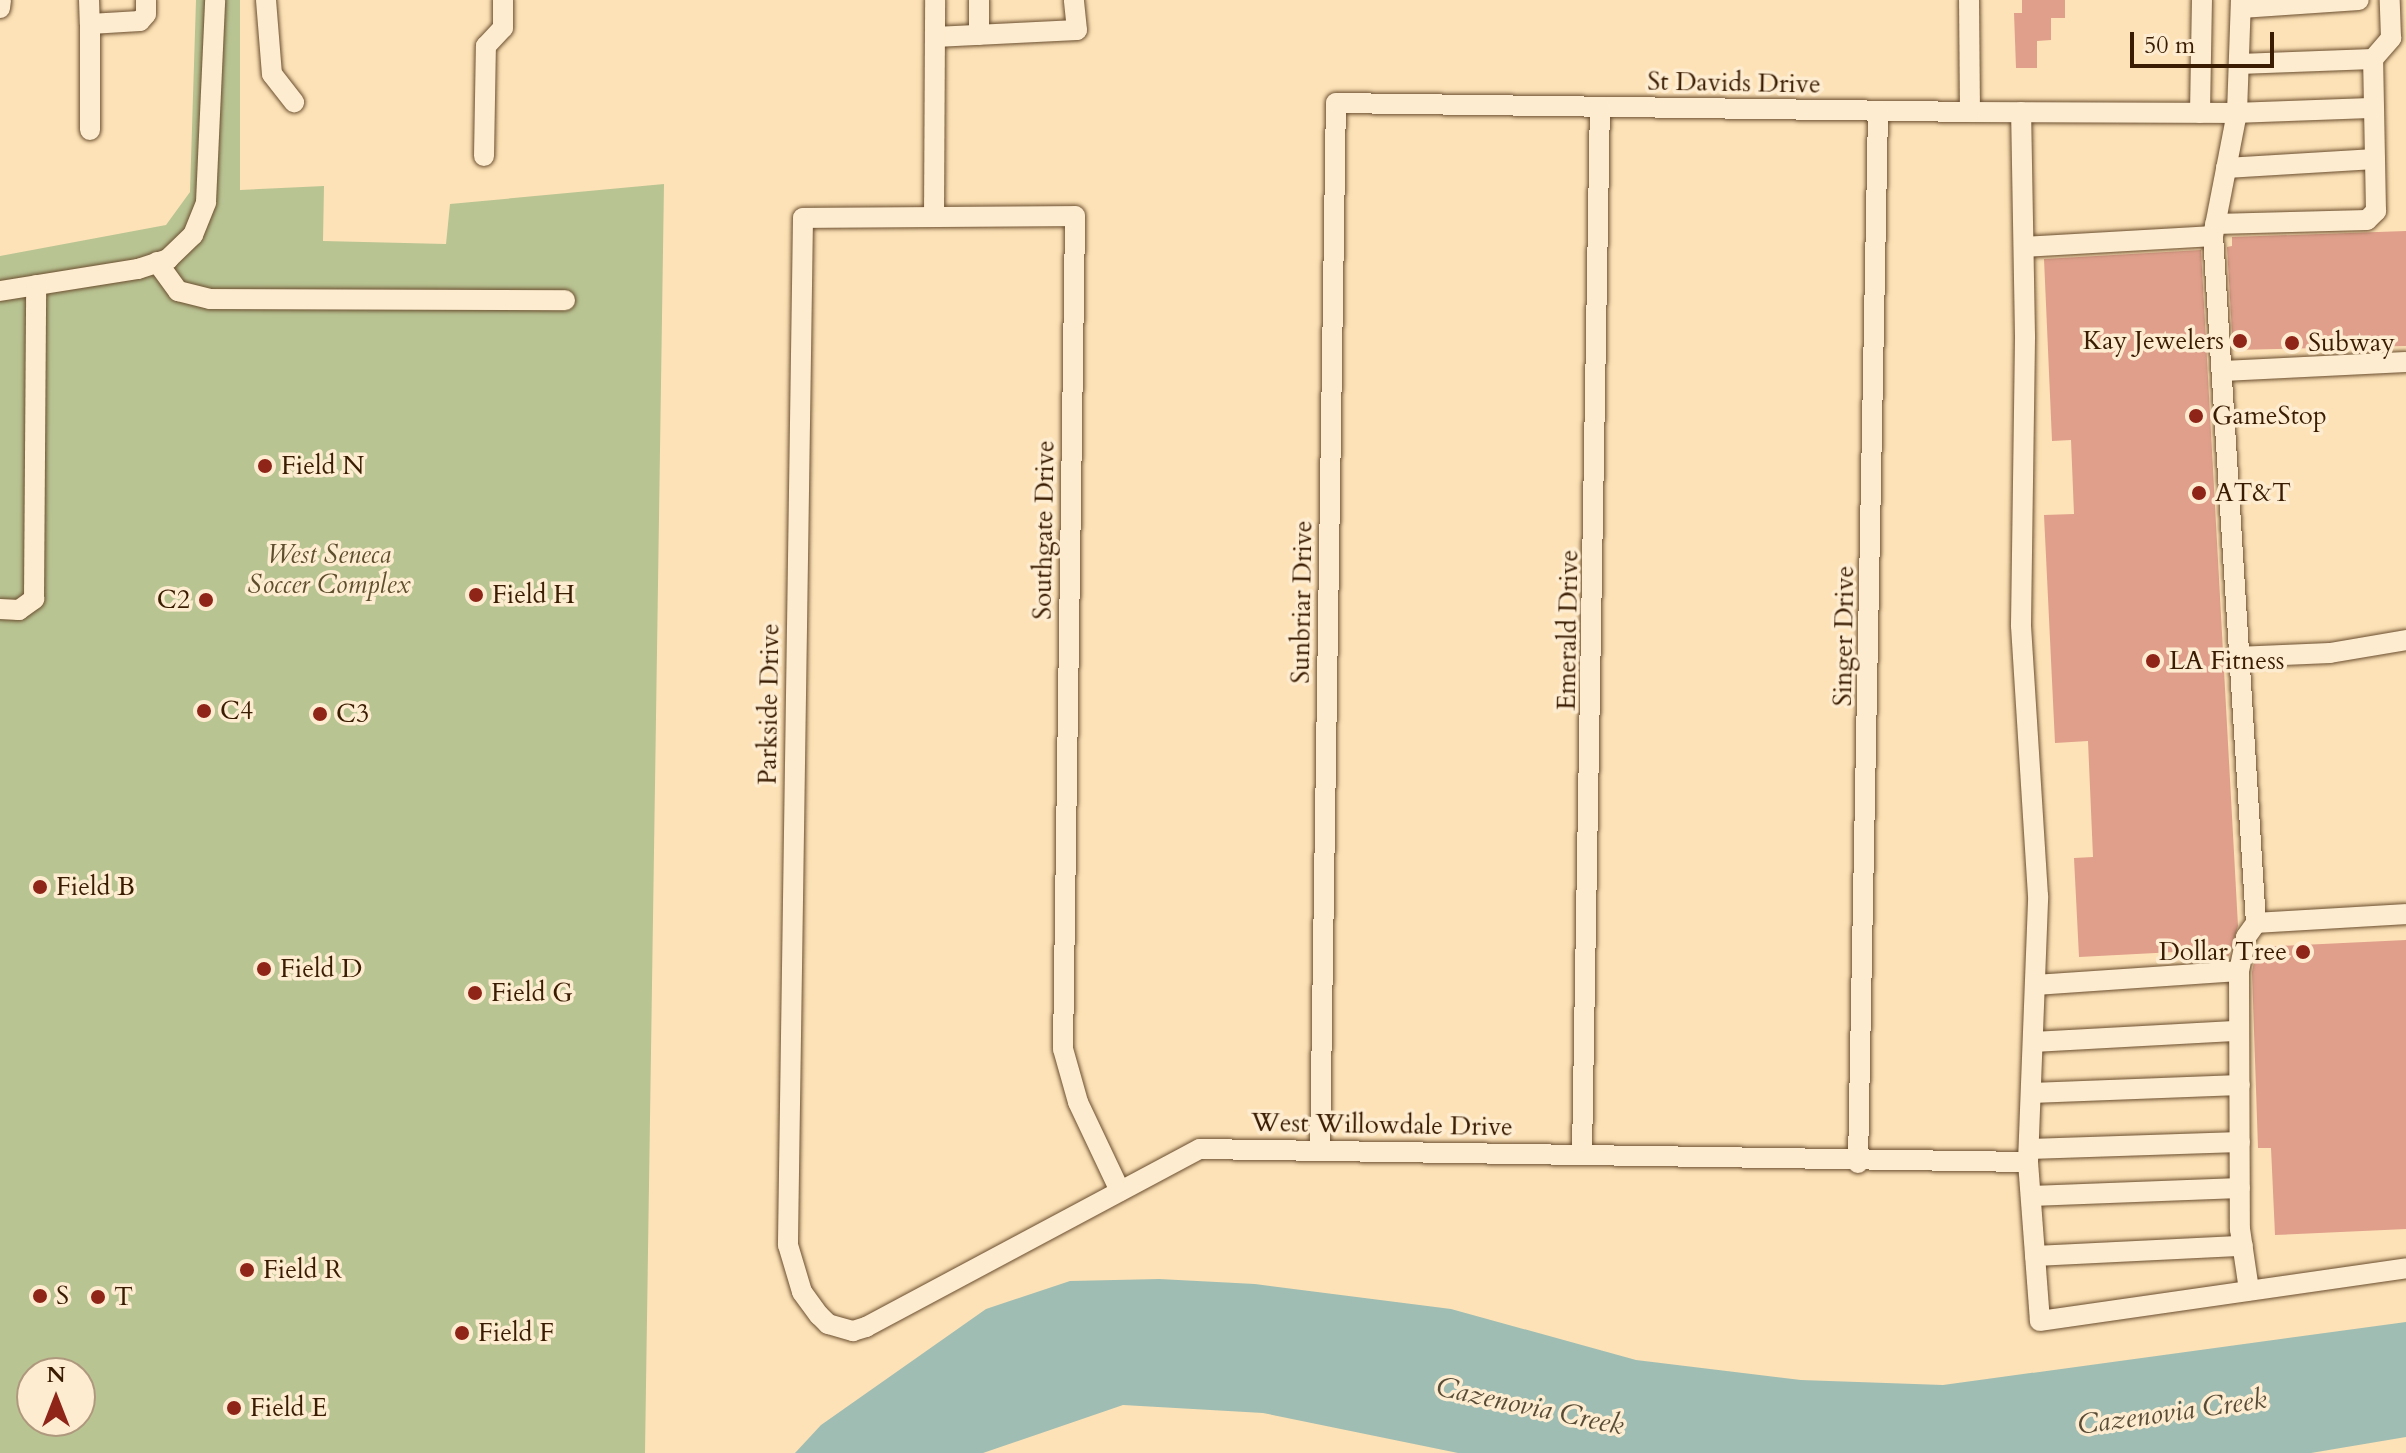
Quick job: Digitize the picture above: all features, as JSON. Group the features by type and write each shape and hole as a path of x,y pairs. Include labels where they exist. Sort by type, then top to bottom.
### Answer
{"street":[{"path":"0,8 1,0"},
{"path":"89,0 90,130"},
{"path":"90,24 140,21 146,14 146,0"},
{"path":"0,291 157,262 193,235 206,202 215,0"},
{"path":"266,0 272,74 294,102"},
{"path":"484,156 486,46 503,28 503,0"},
{"path":"934,217 935,0"},
{"path":"979,0 979,35"},
{"path":"935,37 1077,30 1074,0"},
{"path":"1969,0 1970,112"},
{"path":"2200,113 2202,0"},
{"path":"2249,1290 2240,1188 2239,971 2246,937 2256,923 2236,657 2214,230 2237,113 2241,4 2359,0"},
{"path":"2024,247 2367,220 2376,211 2373,59 2391,38 2390,0"},
{"path":"2239,64 2373,59"},
{"name":"Sunbriar Drive","path":"1320,1151 1336,103 1385,104"},
{"name":"St Davids Drive","path":"1385,104 2200,113 2374,108"},
{"name":"Emerald Drive","path":"1582,1154 1600,107"},
{"name":"Singer Drive","path":"1858,1163 1878,111"},
{"path":"2021,112 2024,247 2021,625 2038,896 2028,1155 2040,1321 2406,1268"},
{"path":"2226,168 2375,159"},
{"name":"Southgate Drive","path":"934,217 1075,216 1063,1049 1078,1102 1120,1191"},
{"name":"Parkside Drive","path":"819,1315 802,1292 788,1245 803,218 934,217"},
{"path":"157,262 178,291 210,299 565,300"},
{"path":"0,609 19,610 34,599 36,285"},
{"path":"2223,371 2406,362"},
{"path":"2236,657 2330,653 2406,640"},
{"path":"2256,923 2406,914"},
{"path":"2035,985 2239,971"},
{"path":"2033,1042 2239,1031"},
{"path":"2031,1093 2240,1085"},
{"name":"West Willowdale Drive","path":"819,1315 840,1329 866,1327 1200,1149 1994,1164 2028,1155 2240,1142"},
{"path":"2031,1196 2240,1188"},
{"path":"2035,1256 2243,1246"}],"green space":[{"name":"West Seneca Soccer Complex","path":"196,0 240,0 240,190 324,186 323,241 446,244 450,204 664,184 645,1453 0,1453 0,256 166,225 190,192"}],"water":[{"name":"Cazenovia Creek","path":"1159,1279 1255,1284 1451,1309 1636,1360 1801,1380 1943,1385 2406,1322 2406,1437 2311,1453 1458,1453 1263,1413 1123,1405 983,1453 795,1453 821,1425 986,1309 1070,1281"}],"building":[{"path":"2022,0 2065,0 2065,18 2051,18 2051,40 2037,41 2037,68 2016,68 2014,13 2022,13"},
{"path":"2406,231 2406,346 2233,350 2227,247 2232,246 2232,237"},
{"path":"2201,250 2238,926 2229,956 2214,957 2213,950 2079,957 2074,858 2093,857 2088,741 2055,743 2044,515 2074,514 2071,440 2052,441 2044,259"},
{"path":"2406,940 2406,1229 2275,1235 2271,1148 2258,1148 2252,972 2257,947"}],"place":[{"name":"Kay Jewelers","path":"2240,341"},
{"name":"Subway","path":"2292,343"},
{"name":"GameStop","path":"2196,416"},
{"name":"Field N","path":"265,466"},
{"name":"AT&T","path":"2199,493"},
{"name":"Field H","path":"476,595"},
{"name":"C2","path":"206,600"},
{"name":"LA Fitness","path":"2153,661"},
{"name":"C4","path":"204,711"},
{"name":"C3","path":"320,714"},
{"name":"Field B","path":"40,887"},
{"name":"Dollar Tree","path":"2303,952"},
{"name":"Field D","path":"264,969"},
{"name":"Field G","path":"475,993"},
{"name":"Field R","path":"247,1270"},
{"name":"S","path":"40,1296"},
{"name":"T","path":"98,1297"},
{"name":"Field F","path":"462,1333"},
{"name":"Field E","path":"234,1408"}]}
